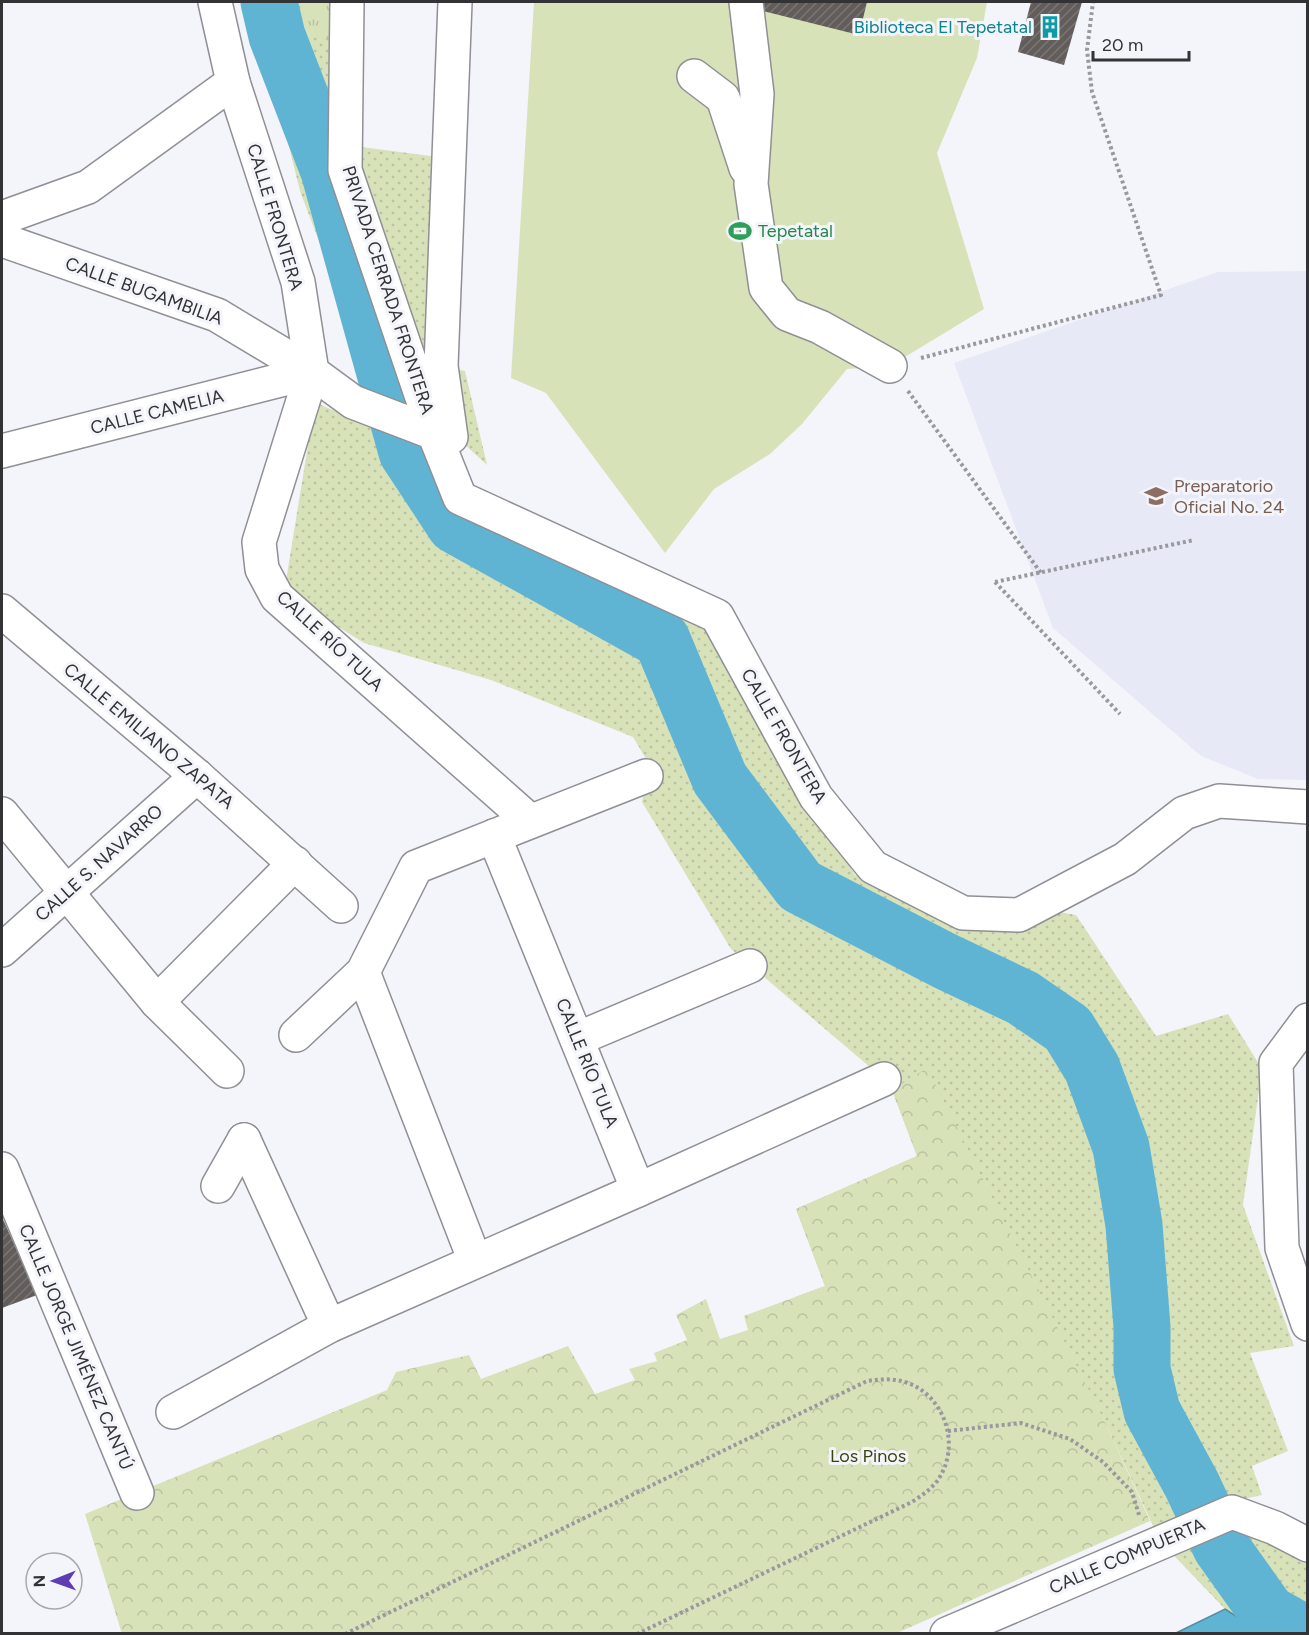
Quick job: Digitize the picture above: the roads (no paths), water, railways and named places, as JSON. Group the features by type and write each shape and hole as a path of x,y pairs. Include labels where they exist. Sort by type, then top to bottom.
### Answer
{"street":[{"name":"CALLE FRONTERA","path":"215,2 233,82 297,282 312,372"},
{"name":"PRIVADA CERRADA FRONTERA","path":"347,2 345,170 434,433"},
{"path":"455,2 441,366 460,498"},
{"path":"746,2 757,94 751,184"},
{"path":"694,76 723,98 751,184 766,288 787,314 820,327 890,366"},
{"path":"2,218 88,187 233,82"},
{"name":"CALLE BUGAMBILIA","path":"2,240 217,315 312,372"},
{"path":"312,372 353,402 434,433 460,498"},
{"name":"CALLE CAMELIA","path":"2,451 312,372"},
{"name":"CALLE RÍO TULA","path":"312,372 259,542 261,569 278,597 530,821"},
{"name":"CALLE FRONTERA","path":"460,498 717,616 816,797 873,867 963,913 1019,915 1125,859 1184,813 1219,801 1308,807"},
{"name":"CALLE EMILIANO ZAPATA","path":"2,611 197,776 341,906"},
{"name":"CALLE S. NAVARRO","path":"2,950 197,776"},
{"path":"296,1035 363,972 416,867 646,776"},
{"path":"2,814 157,1002 227,1071"},
{"name":"CALLE RÍO TULA","path":"494,836 638,1190"},
{"path":"157,1002 295,863"},
{"path":"577,1040 750,966"},
{"path":"363,972 475,1261"},
{"path":"1308,1020 1276,1063 1294,1146 1282,1248 1308,1324"},
{"path":"173,1412 329,1326 884,1079"},
{"path":"218,1186 244,1140 329,1326"},
{"name":"CALLE JORGE JIMÉNEZ CANTÚ","path":"2,1169 137,1493"},
{"name":"CALLE COMPUERTA","path":"947,1634 1232,1512 1275,1528 1308,1545"}],"water":[{"path":"1225,1609 1262,1633 1176,1633"}],"waterway":[{"path":"269,2 277,36 329,171 407,452 455,525 662,640 720,779 800,886 945,961 1023,998 1068,1029 1092,1068 1121,1147 1134,1225 1142,1327 1142,1369 1152,1411 1192,1485 1221,1547 1268,1613 1305,1634"}],"place":[{"name":"Biblioteca El Tepetatal","path":"1050,27"},
{"name":"Tepetatal","path":"740,231"},
{"name":"Preparatorio Oficial No. 24","path":"1156,496"}],"park label":[{"name":"Los Pinos","path":"868,1456"}]}
